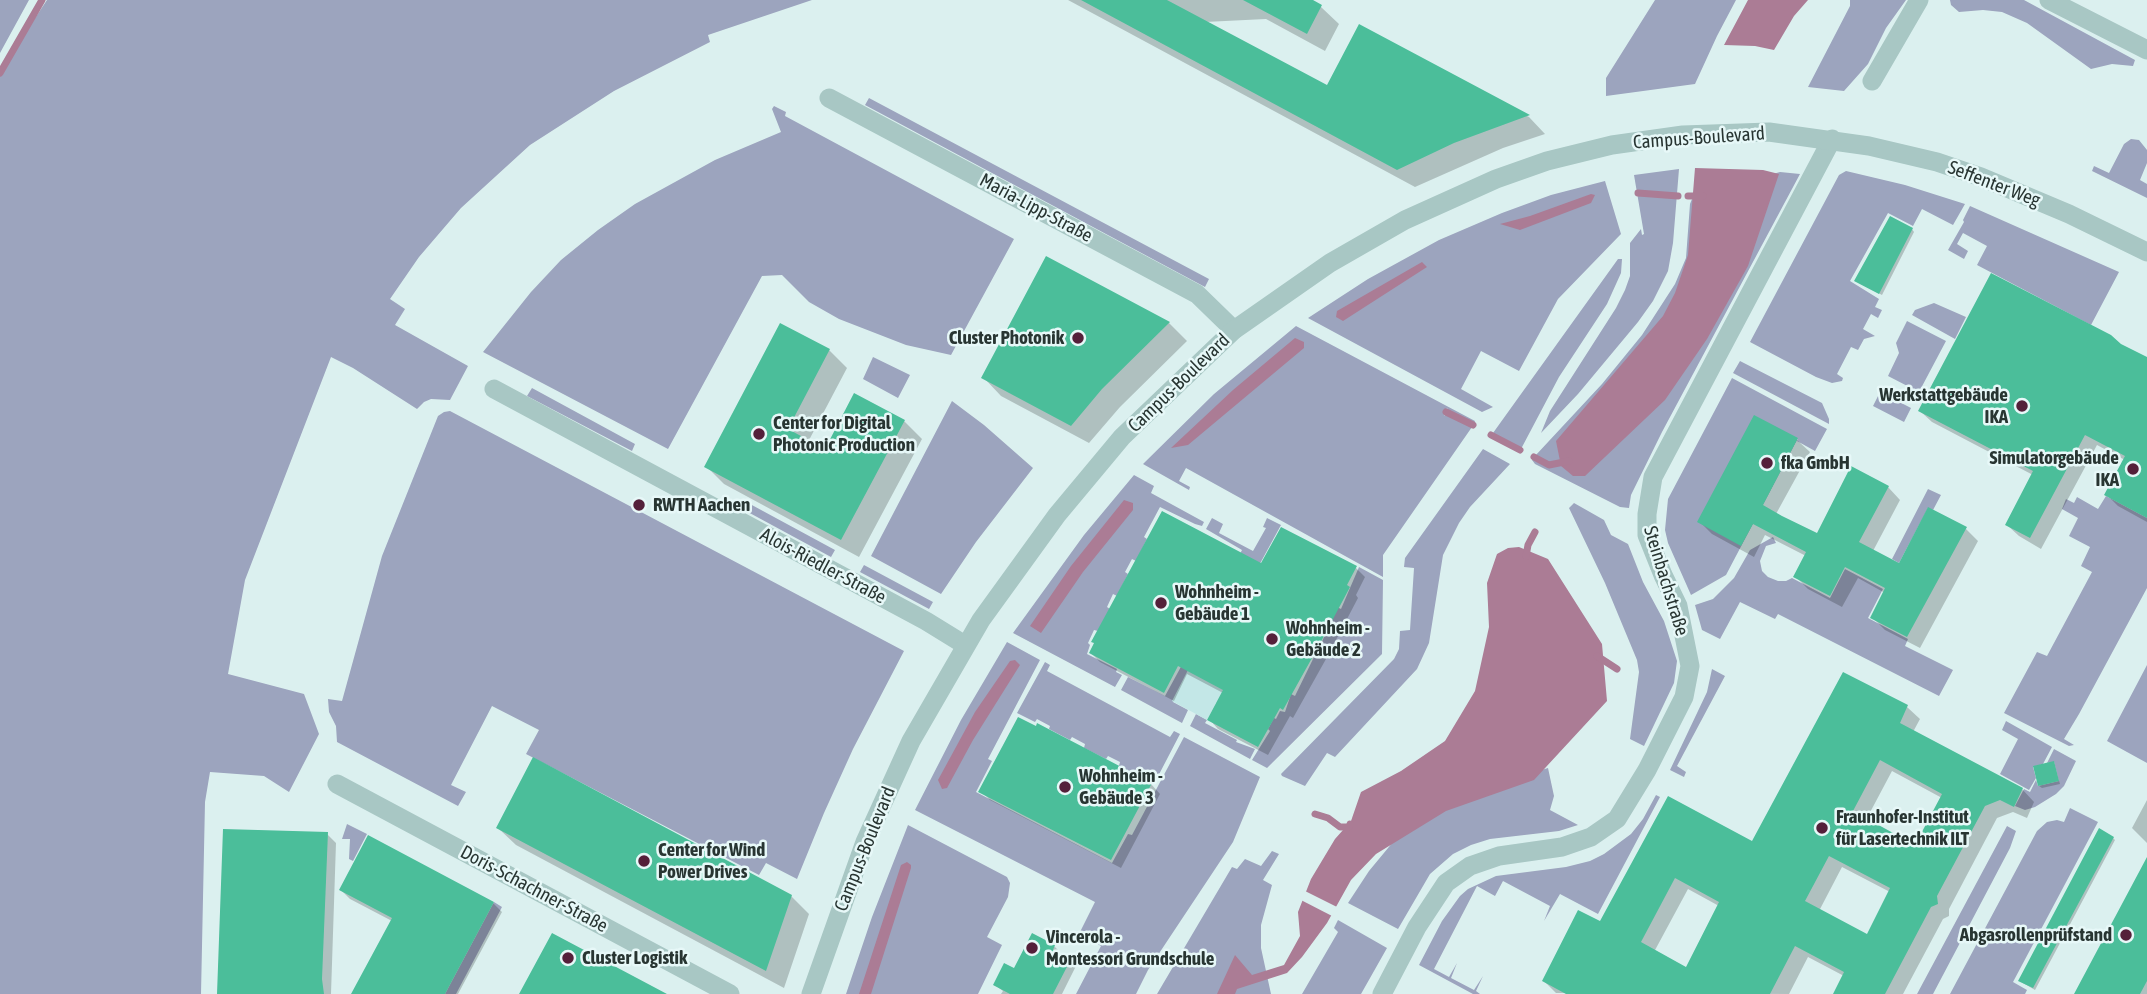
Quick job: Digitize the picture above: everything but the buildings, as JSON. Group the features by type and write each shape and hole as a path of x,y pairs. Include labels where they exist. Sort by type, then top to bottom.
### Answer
{"street":[{"path":"1872,81 1919,0"},
{"path":"2049,0 2147,50"},
{"name":"Maria-Lipp-Straße","path":"829,98 1197,294 1234,330"},
{"name":"Campus-Boulevard","path":"811,994 850,881 882,803 911,741 965,645 1050,524 1122,437 1234,330 1330,263 1405,220 1496,179 1547,162 1612,145 1683,135 1769,132 1832,139"},
{"name":"Seffenter Weg","path":"1832,139 1889,149 1980,177 2069,214 2147,252"},
{"name":"Steinbachstraße","path":"1382,994 1417,927 1446,883 1470,866 1499,856 1562,847 1591,838 1617,819 1668,730 1684,697 1690,666 1678,606 1662,575 1647,534 1653,477 1832,139"},
{"name":"Alois-Riedler-Straße","path":"494,389 965,645"},
{"name":"Doris-Schachner-Straße","path":"337,784 730,994"}],"shaded area":[{"path":"0,0 29,0 0,53"},
{"path":"47,0 812,0 708,35 710,42 614,91 530,145 461,208 419,257 390,299 405,309 395,325 468,366 450,400 431,399 417,409 331,357 245,580 228,674 304,694 319,734 289,792 264,776 210,772 205,802 201,994 0,994 0,71"},
{"path":"1655,0 1736,0 1695,84 1606,96 1606,78"},
{"path":"1748,0 1808,0 1794,16 1774,50 1724,45"},
{"path":"1850,0 1906,0 1886,28 1868,64 1844,91 1808,87 1850,6"},
{"path":"1950,0 2024,0 2135,60 2133,66 2112,64 2091,69 2027,23 2002,12 1959,12 1951,5"},
{"path":"869,98 1209,279 1205,287 865,105"},
{"path":"774,106 786,112 785,116 1014,239 951,355 906,345 839,319 809,302 782,275 762,276 668,449 483,352 531,292 561,260 598,230 635,204 715,160 781,132 772,109"},
{"path":"2131,139 2139,140 2147,150 2147,163 2140,180 2147,184 2147,198 2092,171 2094,166 2109,173 2124,144"},
{"path":"1695,168 1763,170 1779,174 1748,266 1707,339 1665,400 1585,476 1573,476 1561,466 1556,441 1663,316 1675,293 1688,255"},
{"path":"1679,169 1668,271 1653,301 1578,394 1541,433 1550,411 1625,290 1630,276 1630,243 1641,229 1642,235 1644,234 1634,175"},
{"path":"1846,171 1905,185 1965,204 1953,225 1922,209 1913,226 1888,213 1850,281 1879,299 1875,307 1882,310 1878,318 1871,314 1863,329 1875,336 1864,339 1858,350 1851,347 1837,374 1843,378 1842,381 1832,383 1750,342 1839,175"},
{"path":"1780,172 1800,174 1662,432 1631,495 1629,508 1620,507 1535,464 1533,459 1549,467 1559,463 1558,460 1549,463 1535,456 1602,384 1642,335 1675,284 1686,258 1690,204 1700,179 1762,177"},
{"path":"1605,181 1621,234 1558,299 1519,371 1481,351 1461,389 1493,407 1482,412 1308,318 1368,279 1439,240 1551,195"},
{"path":"1591,194 1595,195 1591,203 1520,230 1500,224 1530,216"},
{"path":"1970,206 2119,272 2091,325 1977,265 1987,246 1963,233 1957,244 1968,251 1964,259 1948,250"},
{"path":"1618,259 1622,259 1621,273 1607,304 1559,377 1521,449 1493,433"},
{"path":"1422,262 1427,267 1343,321 1336,317 1337,311"},
{"path":"1934,303 1966,317 1955,339 1912,315 1915,310"},
{"path":"1907,321 1946,341 1919,392 1888,376 1899,353 1896,343"},
{"path":"1296,326 1475,421 1474,424 1447,408 1444,416 1447,413 1472,427 1383,555 1383,577 1186,468 1179,481 1190,487 1189,490 1143,464 1214,394"},
{"path":"1295,338 1304,342 1304,348 1188,445 1171,448 1233,390"},
{"path":"873,357 910,375 898,398 863,379"},
{"path":"1740,361 1822,403 1829,424 1733,373"},
{"path":"1732,378 1827,429 1815,451 1797,441 1798,438 1726,575 1691,595 1668,543 1665,530 1668,499"},
{"path":"532,388 635,444 632,451 527,396"},
{"path":"1880,392 1911,408 1904,422 1873,406"},
{"path":"952,401 1033,468 976,542 941,594 871,556"},
{"path":"450,411 904,651 853,749 797,879 766,863 759,875 526,754 539,730 492,706 451,785 466,792 458,806 337,742 336,726 329,712 328,699 342,701 382,556 438,416"},
{"path":"1483,449 1510,464 1470,507 1443,555 1429,643 1417,669 1335,757 1327,753 1305,786 1282,776 1281,774 1394,659 1399,649 1400,631 1410,630 1414,568 1404,567 1405,558"},
{"path":"1134,475 1154,486 1151,493 1204,522 1202,526 1195,524 1160,507 1144,537 1147,539 1136,561 1132,559 1117,596 1113,594 1107,607 1110,609 1088,643 1090,645 1087,654 1117,669 1116,672 1122,675 1115,687 1013,633 1084,535"},
{"path":"1928,489 1941,495 1933,510 1928,508 1899,563 1892,559"},
{"path":"2106,496 2147,518 2147,588 2064,739 2074,745 2069,746 2004,713 2037,652 2047,656 2092,572 2081,566 2090,547 2069,536 2078,518 2062,509 2066,499 2074,503 2077,497 2098,509"},
{"path":"1124,500 1133,503 1133,510 1083,572 1041,633 1030,626 1071,566"},
{"path":"1574,503 1604,520 1611,535 1628,544 1643,582 1664,621 1677,661 1674,683 1644,746 1630,739 1639,672 1637,660 1605,583 1569,508"},
{"path":"750,504 835,550 831,557 746,511"},
{"path":"1212,518 1223,524 1219,533 1253,551 1266,528 1263,527 1267,518 1281,525 1214,648 1173,702 1188,710 1182,723 1121,690 1128,677 1165,696 1183,663 1242,550 1206,529"},
{"path":"1773,537 1776,543 1766,546 1760,561 1762,571 1768,577 1778,581 1792,578 1830,598 1845,569 1883,589 1868,618 1908,639 1905,646 1953,670 1939,696 1778,614 1775,619 1740,602 1720,639 1702,630 1695,605 1713,599 1734,578 1750,550"},
{"path":"1519,547 1548,559 1602,644 1607,701 1534,780 1446,811 1376,854 1351,880 1327,923 1287,973 1237,989 1235,994 1217,994 1235,955 1252,975 1284,965 1300,936 1298,912 1311,879 1335,839 1351,821 1361,792 1401,771 1445,741 1475,691 1489,627 1487,583 1497,554 1508,548"},
{"path":"864,565 933,602 929,609 860,572"},
{"path":"1359,567 1383,580 1382,654 1267,768 1252,760 1270,731 1268,729 1274,718 1276,719 1280,711 1285,712 1291,694 1295,696 1314,657 1312,656 1315,650 1318,651 1337,607 1341,609"},
{"path":"1007,642 1040,660 988,759 992,761 976,792 1112,863 1128,834 1132,835 1184,737 1260,777 1233,842 1148,970 1136,994 1076,994 1101,946 1079,934 1095,902 915,810 961,720"},
{"path":"1015,660 1020,665 973,740 947,788 942,789 938,780 975,712 1010,661"},
{"path":"1045,662 1050,665 1047,671 1170,737 1174,731 1180,734 1154,784 1119,766 1120,762 1108,756 1106,759 1084,748 1085,744 1072,737 1070,740 1037,719 1035,722 1017,713"},
{"path":"2147,665 2147,763 2107,741"},
{"path":"1712,669 1725,676 1677,766 1686,772 1684,777 1670,770 1707,692"},
{"path":"1188,670 1247,702 1240,715 1216,703 1207,720 1172,701"},
{"path":"1196,714 1207,720 1205,723 1237,740 1236,742 1255,749 1250,759 1190,726"},
{"path":"2006,721 2052,747 2043,764 2033,767 2036,778 2029,790 2000,774 2018,739 2002,730"},
{"path":"2054,749 2076,761 2064,786 2035,807 2025,810 2015,806 2024,789 2030,792 2036,780 2038,786 2059,781 2054,762 2047,763"},
{"path":"1548,768 1554,796 1550,810 1578,825 1559,831 1490,839 1453,854 1430,874 1398,929 1348,903 1369,871 1417,818 1493,785"},
{"path":"1656,795 1660,797 1598,914 1560,894 1544,921 1550,906 1503,881 1495,896 1477,886 1434,969 1449,977 1457,963 1451,978 1474,990 1483,976 1476,991 1480,994 1473,994 1419,965 1442,921 1468,889 1496,876 1566,867 1604,854 1631,834"},
{"path":"2070,808 2098,822 2013,982 2027,990 2025,994 1950,994 2037,831 2047,822 2064,822"},
{"path":"347,824 367,834 353,861 349,859 350,839 342,839"},
{"path":"908,825 1007,877 1010,883 1008,897 987,937 1002,945 978,994 846,994 872,917"},
{"path":"2007,826 2016,831 2010,848 1933,994 1917,994"},
{"path":"1272,851 1279,854 1263,880 1272,885 1261,925 1261,948 1271,994 1157,994 1232,867 1237,869 1245,859 1261,866"},
{"path":"907,862 911,868 871,994 859,994 901,865"},
{"path":"494,902 502,907 456,994 445,994"},
{"path":"1338,920 1387,948 1361,994 1302,994 1338,932 1334,928"}],"pier":[{"path":"1303,890 1339,908 1334,917 1299,899"}],"waterway":[{"path":"0,73 42,0"},
{"path":"1638,193 1678,196"},
{"path":"1688,196 1703,196"},
{"path":"1446,412 1473,425"},
{"path":"1491,435 1520,450"},
{"path":"1534,457 1549,465 1569,461"},
{"path":"1526,556 1535,532"},
{"path":"1597,656 1617,669"},
{"path":"1315,814 1328,818 1340,827 1349,827 1350,824"}],"place":[{"name":"Cluster Photonik","path":"1078,338"},
{"name":"Werkstattgebäude IKA","path":"2022,406"},
{"name":"Center for Digital Photonic Production","path":"759,434"},
{"name":"fka GmbH","path":"1767,463"},
{"name":"Simulatorgebäude IKA","path":"2133,469"},
{"name":"RWTH Aachen","path":"639,505"},
{"name":"Wohnheim - Gebäude 1","path":"1161,603"},
{"name":"Wohnheim - Gebäude 2","path":"1272,639"},
{"name":"Wohnheim - Gebäude 3","path":"1065,787"},
{"name":"Fraunhofer-Institut für Lasertechnik ILT","path":"1822,828"},
{"name":"Center for Wind Power Drives","path":"644,861"},
{"name":"Abgasrollenprüfstand","path":"2126,935"},
{"name":"Vincerola - Montessori Grundschule","path":"1032,948"},
{"name":"Cluster Logistik","path":"568,958"}]}
